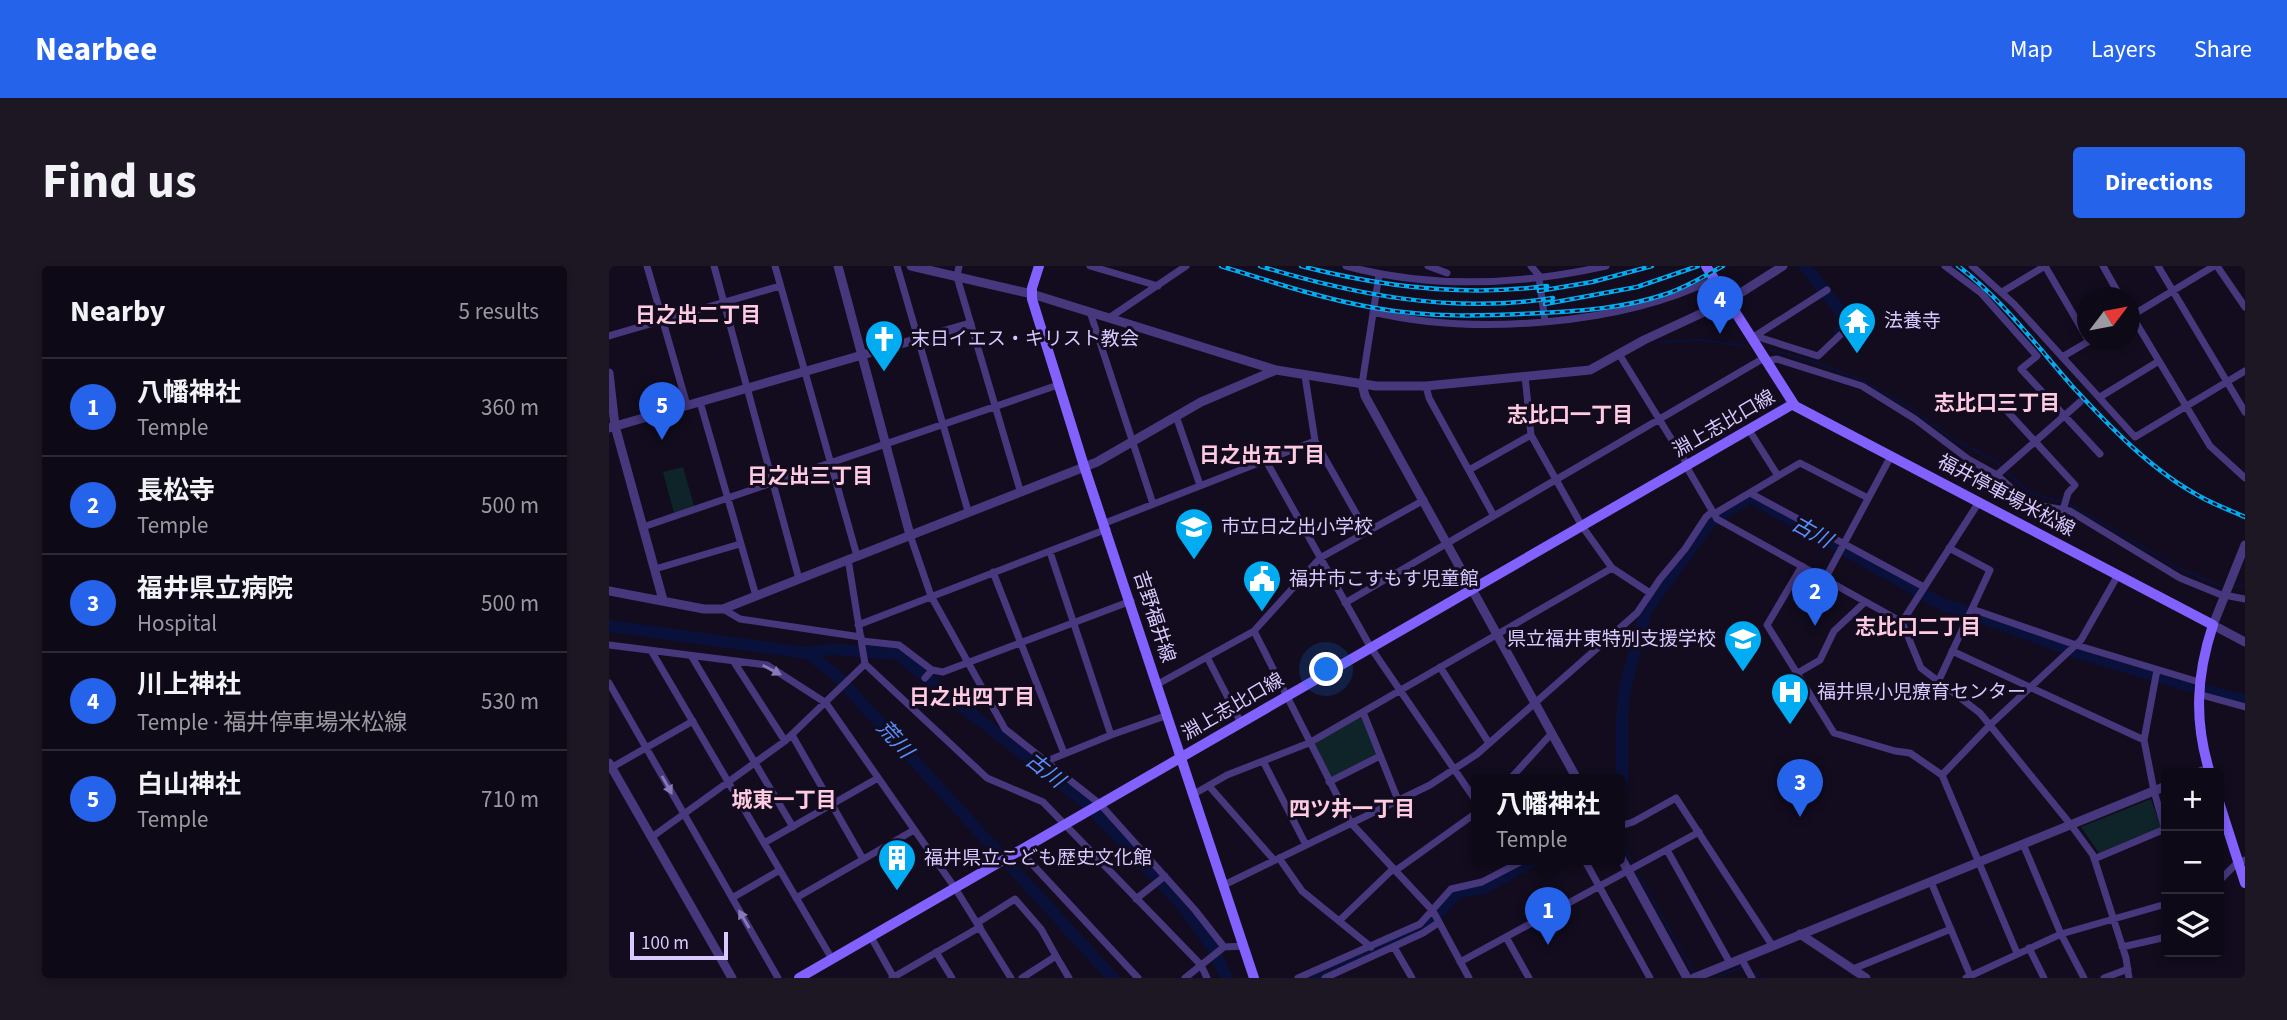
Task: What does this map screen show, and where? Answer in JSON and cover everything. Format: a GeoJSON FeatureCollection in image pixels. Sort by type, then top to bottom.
{"type":"FeatureCollection","features":[{"type":"Feature","properties":{"kind":"main road"},"geometry":{"type":"LineString","coordinates":[[1031,294],[1039,266]]}},
{"type":"Feature","properties":{"kind":"main road","name":"福井停車場米松線"},"geometry":{"type":"LineString","coordinates":[[1706,266],[1793,404],[2213,625]]}},
{"type":"Feature","properties":{"kind":"main road","name":"吉野福井線"},"geometry":{"type":"LineString","coordinates":[[1031,294],[1084,466],[1254,978]]}},
{"type":"Feature","properties":{"kind":"main road","name":"淵上志比口線"},"geometry":{"type":"LineString","coordinates":[[799,978],[1793,404]]}},
{"type":"Feature","properties":{"kind":"main road"},"geometry":{"type":"LineString","coordinates":[[2204,768],[2198,688],[2204,651],[2213,625]]}},
{"type":"Feature","properties":{"kind":"main road"},"geometry":{"type":"LineString","coordinates":[[2224,815],[2242,861],[2245,883]]}},
{"type":"Feature","properties":{"kind":"street"},"geometry":{"type":"LineString","coordinates":[[647,266],[687,405]]}},
{"type":"Feature","properties":{"kind":"street"},"geometry":{"type":"LineString","coordinates":[[714,266],[799,579]]}},
{"type":"Feature","properties":{"kind":"street"},"geometry":{"type":"LineString","coordinates":[[775,266],[831,463],[852,558],[858,625],[865,661],[987,778],[1043,803],[1201,965],[1207,978]]}},
{"type":"Feature","properties":{"kind":"street"},"geometry":{"type":"LineString","coordinates":[[838,266],[909,535],[931,596],[966,663],[1005,730],[1047,761],[1095,807],[1161,879],[1219,951]]}},
{"type":"Feature","properties":{"kind":"street"},"geometry":{"type":"LineString","coordinates":[[897,266],[968,511]]}},
{"type":"Feature","properties":{"kind":"street"},"geometry":{"type":"LineString","coordinates":[[911,266],[1031,294],[1276,370],[1362,384],[1426,386],[1590,370],[1728,300],[1783,266]]}},
{"type":"Feature","properties":{"kind":"street"},"geometry":{"type":"LineString","coordinates":[[959,266],[957,276],[970,324],[1020,491]]}},
{"type":"Feature","properties":{"kind":"street"},"geometry":{"type":"LineString","coordinates":[[1090,266],[1158,286]]}},
{"type":"Feature","properties":{"kind":"street"},"geometry":{"type":"LineString","coordinates":[[1109,318],[1186,266]]}},
{"type":"Feature","properties":{"kind":"street"},"geometry":{"type":"LineString","coordinates":[[1346,266],[1379,275],[1444,282],[1540,278],[1606,266]]}},
{"type":"Feature","properties":{"kind":"street"},"geometry":{"type":"LineString","coordinates":[[1427,266],[1447,273]]}},
{"type":"Feature","properties":{"kind":"street"},"geometry":{"type":"LineString","coordinates":[[1444,282],[1447,273],[1455,266]]}},
{"type":"Feature","properties":{"kind":"street"},"geometry":{"type":"LineString","coordinates":[[1531,266],[1540,278],[1545,321]]}},
{"type":"Feature","properties":{"kind":"street"},"geometry":{"type":"LineString","coordinates":[[1557,266],[1558,275]]}},
{"type":"Feature","properties":{"kind":"street"},"geometry":{"type":"LineString","coordinates":[[1945,266],[1980,293],[2037,356],[2021,369],[2100,454]]}},
{"type":"Feature","properties":{"kind":"street"},"geometry":{"type":"LineString","coordinates":[[1972,266],[2002,292],[2135,437],[2245,371]]}},
{"type":"Feature","properties":{"kind":"street"},"geometry":{"type":"LineString","coordinates":[[2002,292],[2045,266],[2077,320]]}},
{"type":"Feature","properties":{"kind":"street"},"geometry":{"type":"LineString","coordinates":[[2115,287],[2104,269],[2116,266]]}},
{"type":"Feature","properties":{"kind":"street"},"geometry":{"type":"LineString","coordinates":[[2158,266],[2245,412]]}},
{"type":"Feature","properties":{"kind":"street"},"geometry":{"type":"LineString","coordinates":[[2140,309],[2215,266],[2245,307]]}},
{"type":"Feature","properties":{"kind":"street"},"geometry":{"type":"LineString","coordinates":[[1379,275],[1362,384],[1365,396],[1574,774]]}},
{"type":"Feature","properties":{"kind":"street"},"geometry":{"type":"LineString","coordinates":[[1373,312],[1415,321],[1455,324],[1545,321],[1585,317],[1649,304],[1685,293],[1714,279]]}},
{"type":"Feature","properties":{"kind":"street"},"geometry":{"type":"LineString","coordinates":[[609,335],[781,286]]}},
{"type":"Feature","properties":{"kind":"street"},"geometry":{"type":"LineString","coordinates":[[1753,337],[1827,289]]}},
{"type":"Feature","properties":{"kind":"street"},"geometry":{"type":"LineString","coordinates":[[1090,312],[1153,504]]}},
{"type":"Feature","properties":{"kind":"street"},"geometry":{"type":"LineString","coordinates":[[1815,362],[1854,322]]}},
{"type":"Feature","properties":{"kind":"street"},"geometry":{"type":"LineString","coordinates":[[612,427],[970,324]]}},
{"type":"Feature","properties":{"kind":"street"},"geometry":{"type":"LineString","coordinates":[[2140,330],[2210,446],[2245,478]]}},
{"type":"Feature","properties":{"kind":"street"},"geometry":{"type":"LineString","coordinates":[[1753,337],[1815,362],[1862,386],[1915,419],[1968,459],[1997,475],[2020,496],[2036,505],[2070,512],[2180,578],[2224,595],[2245,599]]}},
{"type":"Feature","properties":{"kind":"street"},"geometry":{"type":"LineString","coordinates":[[2062,357],[2077,348]]}},
{"type":"Feature","properties":{"kind":"street"},"geometry":{"type":"LineString","coordinates":[[1619,354],[1717,519],[1902,622],[1921,668],[1980,713],[1990,725],[2071,825],[2094,859],[2129,978]]}},
{"type":"Feature","properties":{"kind":"street"},"geometry":{"type":"LineString","coordinates":[[1345,603],[1765,360],[1815,362]]}},
{"type":"Feature","properties":{"kind":"street"},"geometry":{"type":"LineString","coordinates":[[2099,397],[2159,361]]}},
{"type":"Feature","properties":{"kind":"street"},"geometry":{"type":"LineString","coordinates":[[609,591],[704,609],[723,609],[1097,462],[1201,401],[1276,370]]}},
{"type":"Feature","properties":{"kind":"street"},"geometry":{"type":"LineString","coordinates":[[609,373],[612,427],[663,600]]}},
{"type":"Feature","properties":{"kind":"street"},"geometry":{"type":"LineString","coordinates":[[1305,376],[1315,440],[1366,531]]}},
{"type":"Feature","properties":{"kind":"street"},"geometry":{"type":"LineString","coordinates":[[1525,376],[1531,435],[1582,526],[1612,568],[1650,593]]}},
{"type":"Feature","properties":{"kind":"street"},"geometry":{"type":"LineString","coordinates":[[643,527],[1058,385]]}},
{"type":"Feature","properties":{"kind":"street"},"geometry":{"type":"LineString","coordinates":[[1426,386],[1429,398],[1494,516]]}},
{"type":"Feature","properties":{"kind":"street"},"geometry":{"type":"LineString","coordinates":[[699,402],[756,596]]}},
{"type":"Feature","properties":{"kind":"street"},"geometry":{"type":"LineString","coordinates":[[1997,475],[2080,402]]}},
{"type":"Feature","properties":{"kind":"street"},"geometry":{"type":"LineString","coordinates":[[2007,411],[2075,485],[2068,493],[2063,510]]}},
{"type":"Feature","properties":{"kind":"street"},"geometry":{"type":"LineString","coordinates":[[1176,416],[1200,485]]}},
{"type":"Feature","properties":{"kind":"street"},"geometry":{"type":"LineString","coordinates":[[1749,430],[1778,476]]}},
{"type":"Feature","properties":{"kind":"street"},"geometry":{"type":"LineString","coordinates":[[1469,470],[1531,435]]}},
{"type":"Feature","properties":{"kind":"street"},"geometry":{"type":"LineString","coordinates":[[858,625],[1049,552],[1153,504],[1315,440]]}},
{"type":"Feature","properties":{"kind":"street"},"geometry":{"type":"LineString","coordinates":[[1825,579],[1891,456]]}},
{"type":"Feature","properties":{"kind":"street"},"geometry":{"type":"LineString","coordinates":[[1265,459],[1371,648],[1471,793]]}},
{"type":"Feature","properties":{"kind":"street"},"geometry":{"type":"LineString","coordinates":[[1224,885],[1398,800],[1455,769],[1489,743],[1637,613],[1706,517],[1800,463],[1868,498]]}},
{"type":"Feature","properties":{"kind":"street"},"geometry":{"type":"LineString","coordinates":[[1750,493],[1924,587]]}},
{"type":"Feature","properties":{"kind":"street"},"geometry":{"type":"LineString","coordinates":[[1158,684],[1254,631],[1320,558],[1424,500]]}},
{"type":"Feature","properties":{"kind":"street"},"geometry":{"type":"LineString","coordinates":[[1902,622],[1979,502]]}},
{"type":"Feature","properties":{"kind":"street"},"geometry":{"type":"LineString","coordinates":[[655,569],[740,544]]}},
{"type":"Feature","properties":{"kind":"street"},"geometry":{"type":"LineString","coordinates":[[2245,545],[2213,625],[2245,642]]}},
{"type":"Feature","properties":{"kind":"street"},"geometry":{"type":"LineString","coordinates":[[1938,682],[1990,570],[1949,548]]}},
{"type":"Feature","properties":{"kind":"street"},"geometry":{"type":"LineString","coordinates":[[1049,552],[1111,734]]}},
{"type":"Feature","properties":{"kind":"street"},"geometry":{"type":"LineString","coordinates":[[1802,566],[1767,625],[1834,733],[1910,753],[1943,775],[2017,953]]}},
{"type":"Feature","properties":{"kind":"street"},"geometry":{"type":"LineString","coordinates":[[1194,794],[1227,775],[1309,743],[1612,568]]}},
{"type":"Feature","properties":{"kind":"street"},"geometry":{"type":"LineString","coordinates":[[993,572],[1064,753]]}},
{"type":"Feature","properties":{"kind":"street"},"geometry":{"type":"LineString","coordinates":[[1943,775],[1990,725],[2076,645],[2118,575]]}},
{"type":"Feature","properties":{"kind":"street"},"geometry":{"type":"LineString","coordinates":[[723,609],[740,619],[899,645],[928,673],[943,672],[1131,601]]}},
{"type":"Feature","properties":{"kind":"street"},"geometry":{"type":"LineString","coordinates":[[1796,674],[1820,660],[1834,631],[1865,602]]}},
{"type":"Feature","properties":{"kind":"street"},"geometry":{"type":"LineString","coordinates":[[1972,609],[2157,670],[2245,707]]}},
{"type":"Feature","properties":{"kind":"street"},"geometry":{"type":"LineString","coordinates":[[1254,631],[1351,823],[1433,911],[1469,978]]}},
{"type":"Feature","properties":{"kind":"street"},"geometry":{"type":"LineString","coordinates":[[609,645],[767,665],[826,702],[955,888],[1011,978]]}},
{"type":"Feature","properties":{"kind":"street"},"geometry":{"type":"LineString","coordinates":[[1952,651],[2144,740]]}},
{"type":"Feature","properties":{"kind":"street"},"geometry":{"type":"LineString","coordinates":[[652,652],[832,959]]}},
{"type":"Feature","properties":{"kind":"street"},"geometry":{"type":"LineString","coordinates":[[692,657],[793,827]]}},
{"type":"Feature","properties":{"kind":"street"},"geometry":{"type":"LineString","coordinates":[[1207,657],[1241,723]]}},
{"type":"Feature","properties":{"kind":"street"},"geometry":{"type":"LineString","coordinates":[[652,837],[789,738],[856,674],[865,661]]}},
{"type":"Feature","properties":{"kind":"street"},"geometry":{"type":"LineString","coordinates":[[734,662],[789,738],[863,859]]}},
{"type":"Feature","properties":{"kind":"street"},"geometry":{"type":"LineString","coordinates":[[1440,667],[1489,743]]}},
{"type":"Feature","properties":{"kind":"street"},"geometry":{"type":"LineString","coordinates":[[2157,670],[2144,740],[2161,814]]}},
{"type":"Feature","properties":{"kind":"street"},"geometry":{"type":"LineString","coordinates":[[609,683],[778,978]]}},
{"type":"Feature","properties":{"kind":"street"},"geometry":{"type":"LineString","coordinates":[[1363,712],[1398,800]]}},
{"type":"Feature","properties":{"kind":"street"},"geometry":{"type":"LineString","coordinates":[[1047,761],[1111,734],[1168,715]]}},
{"type":"Feature","properties":{"kind":"street"},"geometry":{"type":"LineString","coordinates":[[692,721],[610,767],[732,978]]}},
{"type":"Feature","properties":{"kind":"street"},"geometry":{"type":"LineString","coordinates":[[1515,774],[1552,733]]}},
{"type":"Feature","properties":{"kind":"street"},"geometry":{"type":"LineString","coordinates":[[1329,782],[1380,756]]}},
{"type":"Feature","properties":{"kind":"street"},"geometry":{"type":"LineString","coordinates":[[1263,761],[1306,845]]}},
{"type":"Feature","properties":{"kind":"street"},"geometry":{"type":"LineString","coordinates":[[764,843],[878,778]]}},
{"type":"Feature","properties":{"kind":"street"},"geometry":{"type":"LineString","coordinates":[[1209,786],[1302,891],[1371,947]]}},
{"type":"Feature","properties":{"kind":"street"},"geometry":{"type":"LineString","coordinates":[[1694,978],[2161,788]]}},
{"type":"Feature","properties":{"kind":"street"},"geometry":{"type":"LineString","coordinates":[[1625,824],[1677,798],[1772,945]]}},
{"type":"Feature","properties":{"kind":"street"},"geometry":{"type":"LineString","coordinates":[[1339,921],[1394,870],[1471,816]]}},
{"type":"Feature","properties":{"kind":"street"},"geometry":{"type":"LineString","coordinates":[[796,898],[914,830]]}},
{"type":"Feature","properties":{"kind":"street"},"geometry":{"type":"LineString","coordinates":[[1460,962],[1699,832]]}},
{"type":"Feature","properties":{"kind":"street"},"geometry":{"type":"LineString","coordinates":[[2094,859],[2161,833]]}},
{"type":"Feature","properties":{"kind":"street"},"geometry":{"type":"LineString","coordinates":[[2023,844],[2061,934],[2084,978]]}},
{"type":"Feature","properties":{"kind":"street"},"geometry":{"type":"LineString","coordinates":[[1667,850],[1730,963]]}},
{"type":"Feature","properties":{"kind":"street"},"geometry":{"type":"LineString","coordinates":[[1020,851],[1138,978]]}},
{"type":"Feature","properties":{"kind":"street"},"geometry":{"type":"LineString","coordinates":[[2224,877],[2242,861]]}},
{"type":"Feature","properties":{"kind":"street"},"geometry":{"type":"LineString","coordinates":[[1298,978],[1420,924],[1451,889],[1482,882],[1514,865]]}},
{"type":"Feature","properties":{"kind":"street"},"geometry":{"type":"LineString","coordinates":[[1587,865],[1650,978]]}},
{"type":"Feature","properties":{"kind":"street"},"geometry":{"type":"LineString","coordinates":[[1625,865],[1687,978]]}},
{"type":"Feature","properties":{"kind":"street"},"geometry":{"type":"LineString","coordinates":[[732,898],[780,870]]}},
{"type":"Feature","properties":{"kind":"street"},"geometry":{"type":"LineString","coordinates":[[1136,899],[1161,879]]}},
{"type":"Feature","properties":{"kind":"street"},"geometry":{"type":"LineString","coordinates":[[1931,882],[1968,976],[2061,934],[2161,906]]}},
{"type":"Feature","properties":{"kind":"street"},"geometry":{"type":"LineString","coordinates":[[871,937],[893,978],[979,925],[1015,899],[1041,929],[1069,978]]}},
{"type":"Feature","properties":{"kind":"street"},"geometry":{"type":"LineString","coordinates":[[1325,978],[1439,923]]}},
{"type":"Feature","properties":{"kind":"street"},"geometry":{"type":"LineString","coordinates":[[1846,978],[1853,969],[1951,929]]}},
{"type":"Feature","properties":{"kind":"street"},"geometry":{"type":"LineString","coordinates":[[1800,934],[1866,978]]}},
{"type":"Feature","properties":{"kind":"street"},"geometry":{"type":"LineString","coordinates":[[1506,937],[1529,978]]}},
{"type":"Feature","properties":{"kind":"street"},"geometry":{"type":"LineString","coordinates":[[2122,947],[2161,938]]}},
{"type":"Feature","properties":{"kind":"street"},"geometry":{"type":"LineString","coordinates":[[1185,978],[1219,951],[1244,946]]}},
{"type":"Feature","properties":{"kind":"street"},"geometry":{"type":"LineString","coordinates":[[1394,947],[1412,978]]}},
{"type":"Feature","properties":{"kind":"street"},"geometry":{"type":"LineString","coordinates":[[2029,948],[2044,978]]}},
{"type":"Feature","properties":{"kind":"street"},"geometry":{"type":"LineString","coordinates":[[936,952],[952,978]]}},
{"type":"Feature","properties":{"kind":"street"},"geometry":{"type":"LineString","coordinates":[[1022,978],[1056,957]]}},
{"type":"Feature","properties":{"kind":"street"},"geometry":{"type":"LineString","coordinates":[[1741,958],[1752,978]]}},
{"type":"Feature","properties":{"kind":"street"},"geometry":{"type":"LineString","coordinates":[[1341,960],[1349,978]]}},
{"type":"Feature","properties":{"kind":"street"},"geometry":{"type":"LineString","coordinates":[[2104,978],[2127,969]]}},
{"type":"Feature","properties":{"kind":"green space"},"geometry":{"type":"Polygon","coordinates":[[[683,467],[694,506],[674,513],[663,472],[683,467]]]}},
{"type":"Feature","properties":{"kind":"green space"},"geometry":{"type":"Polygon","coordinates":[[[1363,712],[1380,756],[1329,782],[1309,743],[1363,712]]]}},
{"type":"Feature","properties":{"kind":"green space"},"geometry":{"type":"Polygon","coordinates":[[[2151,799],[2161,827],[2099,853],[2081,827],[2151,799]]]}},
{"type":"Feature","properties":{"kind":"waterway"},"geometry":{"type":"LineString","coordinates":[[1805,266],[1839,310],[1851,321],[1840,331]]}},
{"type":"Feature","properties":{"kind":"waterway"},"geometry":{"type":"LineString","coordinates":[[1659,342],[1703,340],[1744,346]]}},
{"type":"Feature","properties":{"kind":"waterway"},"geometry":{"type":"LineString","coordinates":[[1770,350],[1809,360],[1864,381],[1912,409],[1953,439],[1994,460],[2001,467]]}},
{"type":"Feature","properties":{"kind":"waterway"},"geometry":{"type":"LineString","coordinates":[[2005,471],[2030,493],[2063,502]]}},
{"type":"Feature","properties":{"kind":"waterway","name":"古川"},"geometry":{"type":"LineString","coordinates":[[1622,774],[1625,688],[1646,610],[1711,521],[1750,497],[1945,606],[2076,652],[2189,686]]}},
{"type":"Feature","properties":{"kind":"waterway"},"geometry":{"type":"LineString","coordinates":[[2069,504],[2180,569],[2223,587]]}},
{"type":"Feature","properties":{"kind":"waterway"},"geometry":{"type":"LineString","coordinates":[[2232,587],[2245,585]]}},
{"type":"Feature","properties":{"kind":"waterway","name":"荒川"},"geometry":{"type":"LineString","coordinates":[[609,626],[807,653],[835,674],[1113,978]]}},
{"type":"Feature","properties":{"kind":"waterway","name":"古川"},"geometry":{"type":"LineString","coordinates":[[807,653],[829,649],[898,654],[1086,803],[1184,907],[1212,947],[1227,978]]}},
{"type":"Feature","properties":{"kind":"waterway","name":"古川"},"geometry":{"type":"LineString","coordinates":[[2206,691],[2245,701]]}},
{"type":"Feature","properties":{"kind":"waterway"},"geometry":{"type":"LineString","coordinates":[[1625,850],[1633,864]]}},
{"type":"Feature","properties":{"kind":"waterway","name":"古川"},"geometry":{"type":"LineString","coordinates":[[1309,978],[1419,930],[1458,892],[1484,888],[1525,865]]}},
{"type":"Feature","properties":{"kind":"waterway"},"geometry":{"type":"LineString","coordinates":[[1635,869],[1695,974]]}},
{"type":"Feature","properties":{"kind":"waterway"},"geometry":{"type":"LineString","coordinates":[[1715,978],[1742,967]]}},
{"type":"Feature","properties":{"kind":"waterway"},"geometry":{"type":"LineString","coordinates":[[1753,973],[1765,978]]}},
{"type":"Feature","properties":{"kind":"railway"},"geometry":{"type":"LineString","coordinates":[[1221,266],[1298,290],[1356,304],[1396,311],[1457,315],[1556,312],[1619,306],[1674,291],[1723,266]]}},
{"type":"Feature","properties":{"kind":"railway"},"geometry":{"type":"LineString","coordinates":[[1260,266],[1368,293],[1441,303],[1478,304],[1553,298]]}},
{"type":"Feature","properties":{"kind":"railway"},"geometry":{"type":"LineString","coordinates":[[1301,266],[1362,280],[1423,288],[1485,290],[1547,286]]}},
{"type":"Feature","properties":{"kind":"railway"},"geometry":{"type":"LineString","coordinates":[[1539,291],[1592,282],[1652,266]]}},
{"type":"Feature","properties":{"kind":"railway"},"geometry":{"type":"LineString","coordinates":[[1545,304],[1637,287],[1698,266]]}},
{"type":"Feature","properties":{"kind":"railway"},"geometry":{"type":"LineString","coordinates":[[1958,266],[2004,308],[2101,417],[2148,461],[2206,500],[2245,517]]}},
{"type":"Feature","properties":{"kind":"place","name":"川上神社"},"geometry":{"type":"Point","coordinates":[1720,334]}},
{"type":"Feature","properties":{"kind":"place","name":"法養寺"},"geometry":{"type":"Point","coordinates":[1857,355]}},
{"type":"Feature","properties":{"kind":"place","name":"末日イエス・キリスト教会"},"geometry":{"type":"Point","coordinates":[884,373]}},
{"type":"Feature","properties":{"kind":"place","name":"白山神社"},"geometry":{"type":"Point","coordinates":[662,440]}},
{"type":"Feature","properties":{"kind":"place","name":"市立日之出小学校"},"geometry":{"type":"Point","coordinates":[1194,561]}},
{"type":"Feature","properties":{"kind":"place","name":"福井市こすもす児童館"},"geometry":{"type":"Point","coordinates":[1262,613]}},
{"type":"Feature","properties":{"kind":"place","name":"長松寺"},"geometry":{"type":"Point","coordinates":[1815,626]}},
{"type":"Feature","properties":{"kind":"place","name":"県立福井東特別支援学校"},"geometry":{"type":"Point","coordinates":[1743,673]}},
{"type":"Feature","properties":{"kind":"place","name":"福井県小児療育センター"},"geometry":{"type":"Point","coordinates":[1790,726]}},
{"type":"Feature","properties":{"kind":"place","name":"福井県立病院"},"geometry":{"type":"Point","coordinates":[1800,817]}},
{"type":"Feature","properties":{"kind":"place","name":"福井県立こども歴史文化館"},"geometry":{"type":"Point","coordinates":[897,892]}},
{"type":"Feature","properties":{"kind":"place","name":"八幡神社"},"geometry":{"type":"Point","coordinates":[1548,945]}},
{"type":"Feature","properties":{"kind":"district","name":"日之出二丁目"},"geometry":{"type":"Point","coordinates":[698,315]}},
{"type":"Feature","properties":{"kind":"district","name":"志比口三丁目"},"geometry":{"type":"Point","coordinates":[1997,403]}},
{"type":"Feature","properties":{"kind":"district","name":"志比口一丁目"},"geometry":{"type":"Point","coordinates":[1570,415]}},
{"type":"Feature","properties":{"kind":"district","name":"日之出五丁目"},"geometry":{"type":"Point","coordinates":[1262,455]}},
{"type":"Feature","properties":{"kind":"district","name":"日之出三丁目"},"geometry":{"type":"Point","coordinates":[810,476]}},
{"type":"Feature","properties":{"kind":"district","name":"志比口二丁目"},"geometry":{"type":"Point","coordinates":[1918,627]}},
{"type":"Feature","properties":{"kind":"district","name":"日之出四丁目"},"geometry":{"type":"Point","coordinates":[972,697]}},
{"type":"Feature","properties":{"kind":"district","name":"城東一丁目"},"geometry":{"type":"Point","coordinates":[784,800]}},
{"type":"Feature","properties":{"kind":"district","name":"四ツ井一丁目"},"geometry":{"type":"Point","coordinates":[1352,809]}}]}
